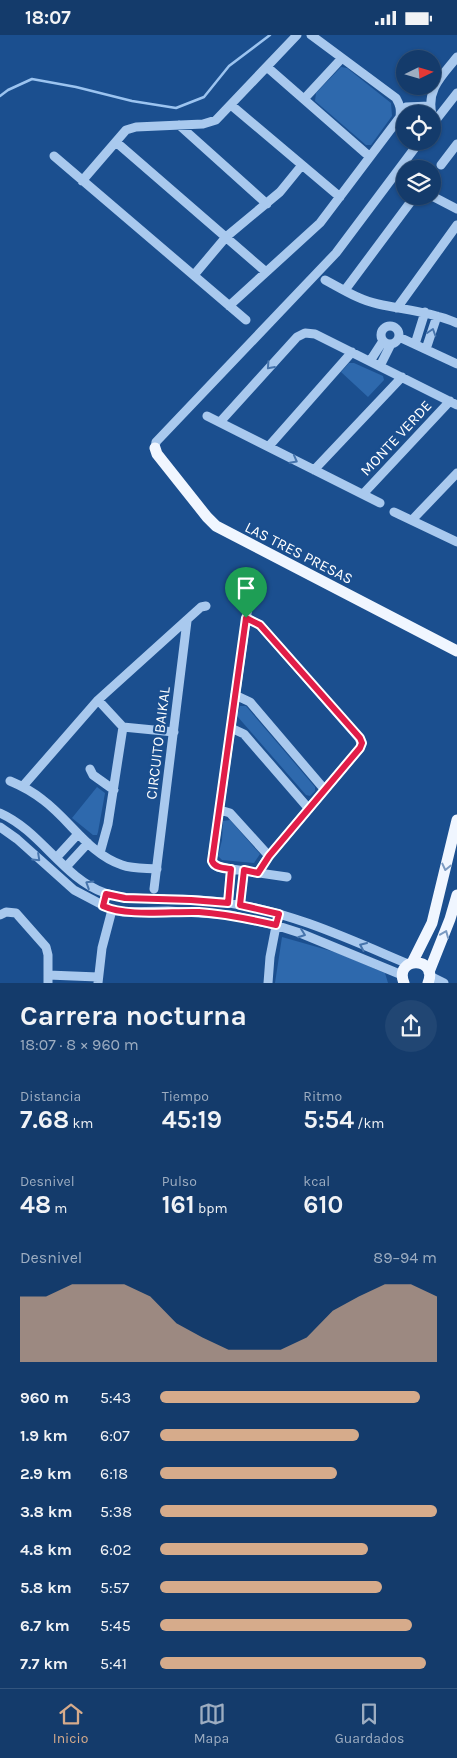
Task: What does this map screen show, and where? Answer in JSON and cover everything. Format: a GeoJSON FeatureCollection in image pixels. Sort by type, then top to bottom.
{"type":"FeatureCollection","features":[{"type":"Feature","properties":{"kind":"main road","name":"LAS TRES PRESAS"},"geometry":{"type":"LineString","coordinates":[[155,448],[157,454],[216,526],[457,651]]}},
{"type":"Feature","properties":{"kind":"main road"},"geometry":{"type":"LineString","coordinates":[[403,979],[405,967],[410,963],[432,923],[457,820]]}},
{"type":"Feature","properties":{"kind":"main road"},"geometry":{"type":"LineString","coordinates":[[429,977],[457,895]]}},
{"type":"Feature","properties":{"kind":"main road"},"geometry":{"type":"LineString","coordinates":[[410,963],[416,962],[424,965],[429,977]]}},
{"type":"Feature","properties":{"kind":"street"},"geometry":{"type":"LineString","coordinates":[[82,181],[126,130],[136,127],[203,124],[216,120],[297,35]]}},
{"type":"Feature","properties":{"kind":"street"},"geometry":{"type":"LineString","coordinates":[[311,35],[396,98],[401,105]]}},
{"type":"Feature","properties":{"kind":"street"},"geometry":{"type":"LineString","coordinates":[[432,105],[432,90],[457,57]]}},
{"type":"Feature","properties":{"kind":"street"},"geometry":{"type":"LineString","coordinates":[[304,99],[342,58]]}},
{"type":"Feature","properties":{"kind":"street"},"geometry":{"type":"LineString","coordinates":[[267,67],[370,157]]}},
{"type":"Feature","properties":{"kind":"street"},"geometry":{"type":"LineString","coordinates":[[441,108],[457,93]]}},
{"type":"Feature","properties":{"kind":"street"},"geometry":{"type":"LineString","coordinates":[[231,105],[340,197]]}},
{"type":"Feature","properties":{"kind":"street"},"geometry":{"type":"LineString","coordinates":[[230,306],[320,223],[396,122]]}},
{"type":"Feature","properties":{"kind":"street"},"geometry":{"type":"LineString","coordinates":[[179,125],[267,203]]}},
{"type":"Feature","properties":{"kind":"street"},"geometry":{"type":"LineString","coordinates":[[116,142],[266,272]]}},
{"type":"Feature","properties":{"kind":"street"},"geometry":{"type":"LineString","coordinates":[[442,165],[456,148]]}},
{"type":"Feature","properties":{"kind":"street"},"geometry":{"type":"LineString","coordinates":[[155,448],[156,442],[336,253],[413,150]]}},
{"type":"Feature","properties":{"kind":"street"},"geometry":{"type":"LineString","coordinates":[[54,157],[246,320]]}},
{"type":"Feature","properties":{"kind":"street"},"geometry":{"type":"LineString","coordinates":[[194,275],[226,237],[280,193],[302,165]]}},
{"type":"Feature","properties":{"kind":"street"},"geometry":{"type":"LineString","coordinates":[[441,201],[457,209]]}},
{"type":"Feature","properties":{"kind":"street"},"geometry":{"type":"LineString","coordinates":[[345,291],[408,205]]}},
{"type":"Feature","properties":{"kind":"street"},"geometry":{"type":"LineString","coordinates":[[397,308],[457,225]]}},
{"type":"Feature","properties":{"kind":"street"},"geometry":{"type":"LineString","coordinates":[[325,280],[376,304],[425,312],[455,320]]}},
{"type":"Feature","properties":{"kind":"street"},"geometry":{"type":"LineString","coordinates":[[415,344],[425,312]]}},
{"type":"Feature","properties":{"kind":"street"},"geometry":{"type":"LineString","coordinates":[[426,349],[437,316]]}},
{"type":"Feature","properties":{"kind":"street"},"geometry":{"type":"LineString","coordinates":[[370,361],[387,342],[396,342],[399,337],[397,328],[388,325],[381,331],[387,342],[380,366]]}},
{"type":"Feature","properties":{"kind":"street"},"geometry":{"type":"LineString","coordinates":[[220,421],[297,337],[305,333],[315,334],[454,403]]}},
{"type":"Feature","properties":{"kind":"street"},"geometry":{"type":"LineString","coordinates":[[399,337],[457,364]]}},
{"type":"Feature","properties":{"kind":"street"},"geometry":{"type":"LineString","coordinates":[[268,446],[352,352]]}},
{"type":"Feature","properties":{"kind":"street"},"geometry":{"type":"LineString","coordinates":[[314,470],[402,377]]}},
{"type":"Feature","properties":{"kind":"street","name":"MONTE VERDE"},"geometry":{"type":"LineString","coordinates":[[363,494],[454,403]]}},
{"type":"Feature","properties":{"kind":"street"},"geometry":{"type":"LineString","coordinates":[[207,416],[380,503]]}},
{"type":"Feature","properties":{"kind":"street"},"geometry":{"type":"LineString","coordinates":[[412,520],[453,482],[457,473]]}},
{"type":"Feature","properties":{"kind":"street"},"geometry":{"type":"LineString","coordinates":[[394,512],[457,542]]}},
{"type":"Feature","properties":{"kind":"street"},"geometry":{"type":"LineString","coordinates":[[251,585],[212,861],[218,867],[287,877]]}},
{"type":"Feature","properties":{"kind":"street"},"geometry":{"type":"LineString","coordinates":[[23,786],[98,700],[201,607],[206,606]]}},
{"type":"Feature","properties":{"kind":"street"},"geometry":{"type":"LineString","coordinates":[[246,618],[260,625],[360,738],[362,743],[360,748],[269,856],[258,873]]}},
{"type":"Feature","properties":{"kind":"street","name":"CIRCUITO BAIKAL"},"geometry":{"type":"LineString","coordinates":[[154,889],[187,621]]}},
{"type":"Feature","properties":{"kind":"street"},"geometry":{"type":"LineString","coordinates":[[236,695],[250,702],[325,790]]}},
{"type":"Feature","properties":{"kind":"street"},"geometry":{"type":"LineString","coordinates":[[98,700],[124,727],[174,732]]}},
{"type":"Feature","properties":{"kind":"street"},"geometry":{"type":"LineString","coordinates":[[100,853],[108,825],[124,727]]}},
{"type":"Feature","properties":{"kind":"street"},"geometry":{"type":"LineString","coordinates":[[231,728],[244,734],[309,809]]}},
{"type":"Feature","properties":{"kind":"street"},"geometry":{"type":"LineString","coordinates":[[90,769],[93,775],[114,790]]}},
{"type":"Feature","properties":{"kind":"street"},"geometry":{"type":"LineString","coordinates":[[10,781],[23,786],[44,801],[100,853],[121,865],[157,869]]}},
{"type":"Feature","properties":{"kind":"street"},"geometry":{"type":"LineString","coordinates":[[220,810],[230,813],[269,856]]}},
{"type":"Feature","properties":{"kind":"street"},"geometry":{"type":"LineString","coordinates":[[0,813],[22,827],[77,877],[106,894],[125,898],[191,900],[240,905],[279,914],[410,963]]}},
{"type":"Feature","properties":{"kind":"street"},"geometry":{"type":"LineString","coordinates":[[0,827],[17,839],[74,890],[112,910],[123,912],[214,913],[276,925],[327,943],[403,979]]}},
{"type":"Feature","properties":{"kind":"street"},"geometry":{"type":"LineString","coordinates":[[56,857],[78,834]]}},
{"type":"Feature","properties":{"kind":"street"},"geometry":{"type":"LineString","coordinates":[[66,867],[88,843]]}},
{"type":"Feature","properties":{"kind":"street"},"geometry":{"type":"LineString","coordinates":[[228,903],[231,869]]}},
{"type":"Feature","properties":{"kind":"street"},"geometry":{"type":"LineString","coordinates":[[240,905],[244,870]]}},
{"type":"Feature","properties":{"kind":"street"},"geometry":{"type":"LineString","coordinates":[[103,906],[106,894]]}},
{"type":"Feature","properties":{"kind":"street"},"geometry":{"type":"LineString","coordinates":[[123,912],[125,898]]}},
{"type":"Feature","properties":{"kind":"street"},"geometry":{"type":"LineString","coordinates":[[0,915],[6,912],[16,913],[42,941],[47,951],[48,979],[98,980],[102,948],[112,910]]}},
{"type":"Feature","properties":{"kind":"street"},"geometry":{"type":"LineString","coordinates":[[268,983],[270,957],[279,914]]}},
{"type":"Feature","properties":{"kind":"street"},"geometry":{"type":"LineString","coordinates":[[429,977],[444,983]]}},
{"type":"Feature","properties":{"kind":"shaded area"},"geometry":{"type":"Polygon","coordinates":[[[341,67],[347,68],[391,103],[392,116],[371,145],[366,145],[315,101],[316,93],[341,67]]]}},
{"type":"Feature","properties":{"kind":"shaded area"},"geometry":{"type":"Polygon","coordinates":[[[349,363],[354,363],[383,376],[384,380],[368,397],[341,372],[349,363]]]}},
{"type":"Feature","properties":{"kind":"shaded area"},"geometry":{"type":"Polygon","coordinates":[[[240,706],[246,706],[315,787],[315,791],[310,796],[306,795],[237,716],[240,706]]]}},
{"type":"Feature","properties":{"kind":"shaded area"},"geometry":{"type":"Polygon","coordinates":[[[97,787],[105,793],[98,832],[97,835],[93,835],[72,818],[97,787]]]}},
{"type":"Feature","properties":{"kind":"shaded area"},"geometry":{"type":"Polygon","coordinates":[[[230,820],[260,854],[254,863],[222,860],[218,856],[222,840],[223,821],[230,820]]]}},
{"type":"Feature","properties":{"kind":"shaded area"},"geometry":{"type":"Polygon","coordinates":[[[282,937],[338,953],[385,973],[388,983],[275,983],[282,937]]]}},
{"type":"Feature","properties":{"kind":"waterway"},"geometry":{"type":"LineString","coordinates":[[0,96],[8,90],[32,79],[76,87],[132,101],[176,108],[204,97],[229,66],[270,35]]}},
{"type":"Feature","properties":{"kind":"route"},"geometry":{"type":"LineString","coordinates":[[246,618],[260,625],[360,738],[362,743],[360,748],[269,856],[258,873],[244,870],[240,905],[279,914],[276,925],[214,913],[123,912],[103,906],[106,894],[125,898],[228,903],[231,869],[218,867],[212,861],[246,618]]}}]}
